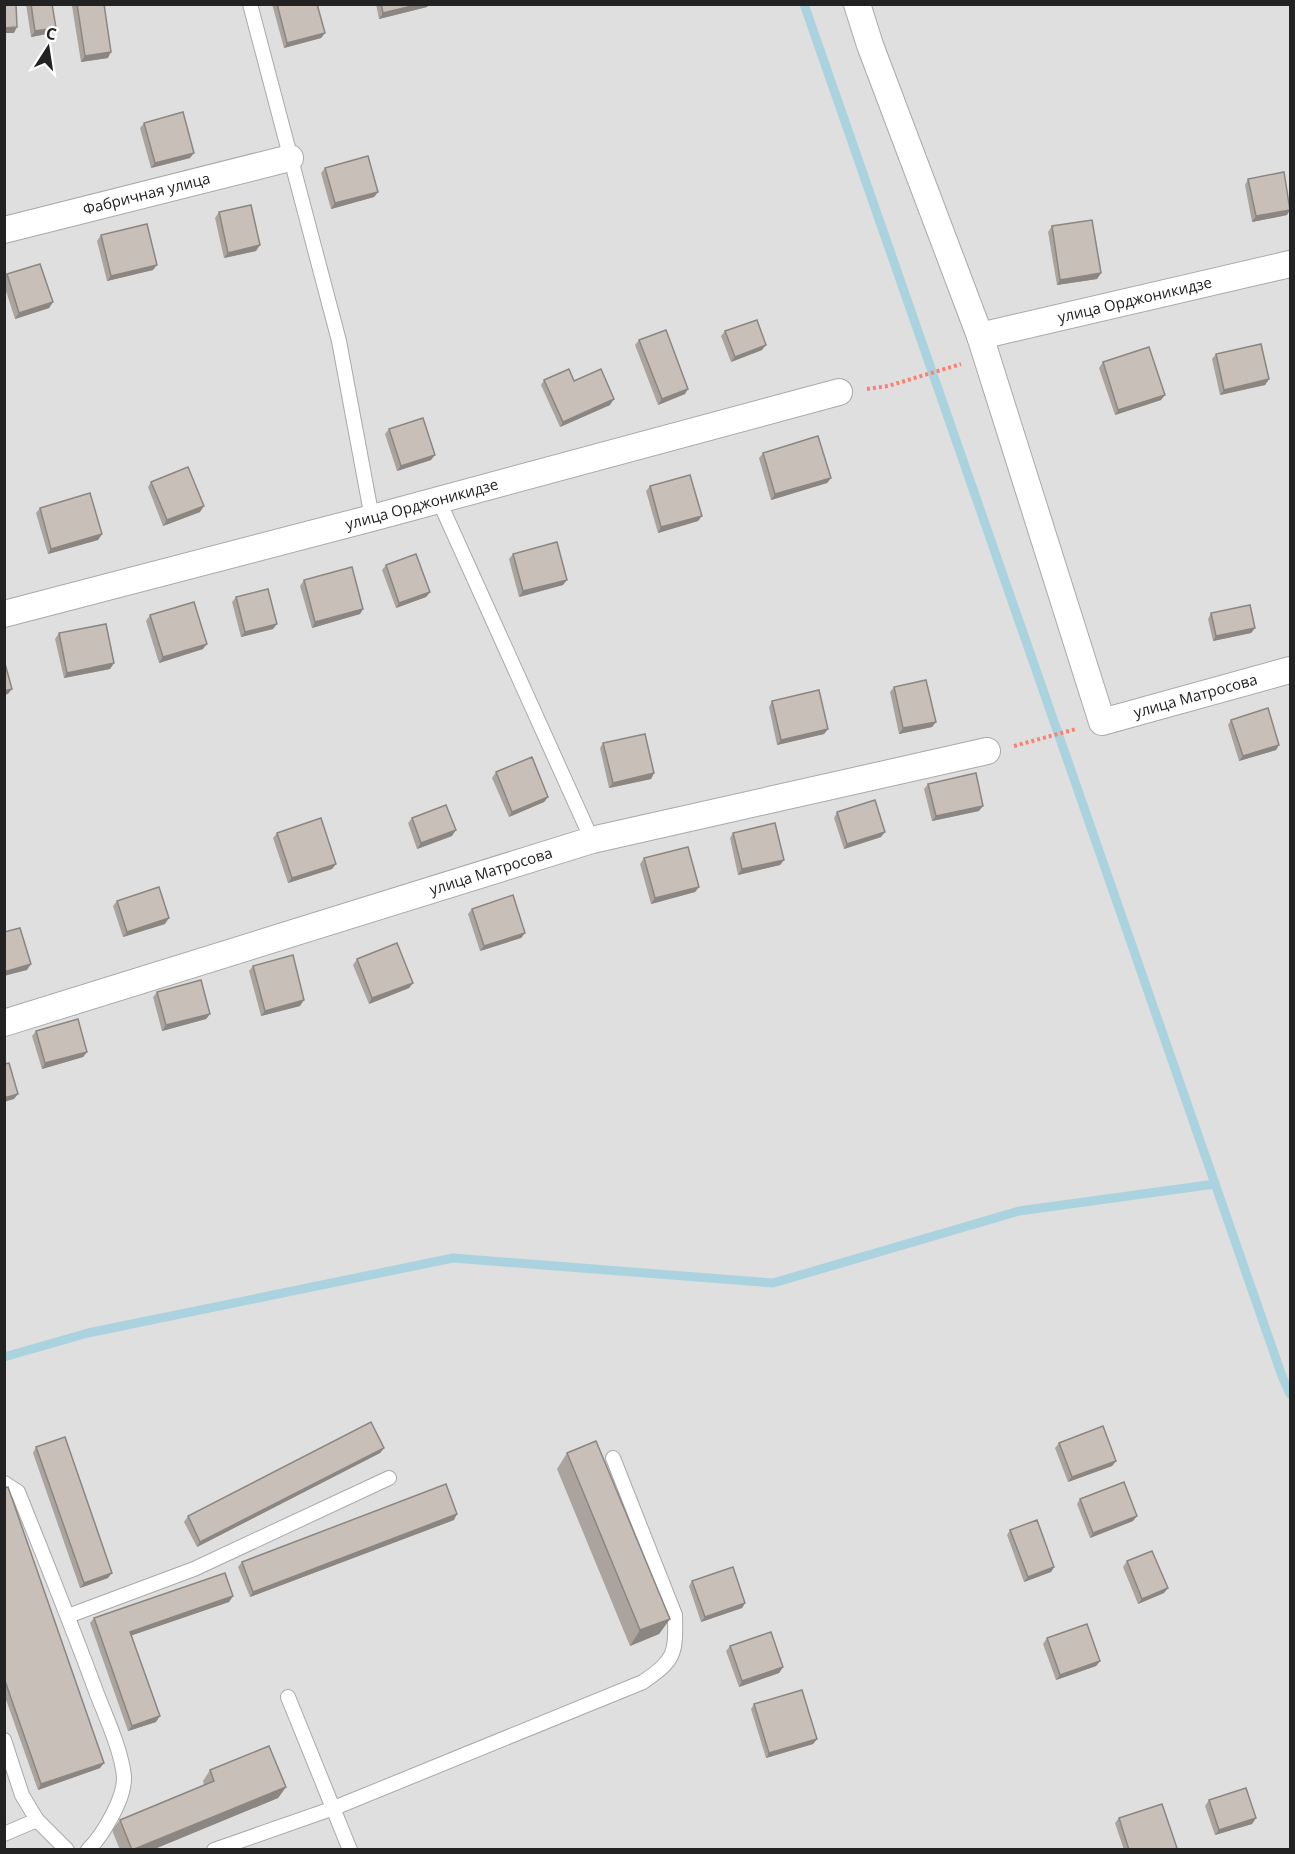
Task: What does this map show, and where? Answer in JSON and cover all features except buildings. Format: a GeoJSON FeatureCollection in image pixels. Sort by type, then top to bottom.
{"type":"FeatureCollection","features":[{"type":"Feature","properties":{"kind":"street"},"geometry":{"type":"LineString","coordinates":[[857,4],[870,45],[980,336]]}},
{"type":"Feature","properties":{"kind":"street","name":"Фабричная улица"},"geometry":{"type":"LineString","coordinates":[[4,230],[290,158]]}},
{"type":"Feature","properties":{"kind":"street","name":"улица Орджоникидзе"},"geometry":{"type":"LineString","coordinates":[[980,336],[1290,264]]}},
{"type":"Feature","properties":{"kind":"street","name":"улица Матросова"},"geometry":{"type":"LineString","coordinates":[[980,336],[1102,722],[1290,670]]}},
{"type":"Feature","properties":{"kind":"street","name":"улица Орджоникидзе"},"geometry":{"type":"LineString","coordinates":[[4,614],[439,501],[839,392]]}},
{"type":"Feature","properties":{"kind":"street","name":"улица Матросова"},"geometry":{"type":"LineString","coordinates":[[4,1023],[592,840],[987,752]]}},
{"type":"Feature","properties":{"kind":"lane"},"geometry":{"type":"LineString","coordinates":[[250,4],[339,341],[372,518]]}},
{"type":"Feature","properties":{"kind":"lane"},"geometry":{"type":"LineString","coordinates":[[439,501],[592,840]]}},
{"type":"Feature","properties":{"kind":"lane"},"geometry":{"type":"LineString","coordinates":[[214,1850],[334,1808],[643,1682],[665,1666],[676,1643],[675,1616],[613,1458]]}},
{"type":"Feature","properties":{"kind":"lane"},"geometry":{"type":"LineString","coordinates":[[68,1616],[194,1569],[389,1478]]}},
{"type":"Feature","properties":{"kind":"lane"},"geometry":{"type":"LineString","coordinates":[[4,1483],[18,1492],[116,1744],[124,1778],[116,1808],[100,1838],[88,1850]]}},
{"type":"Feature","properties":{"kind":"lane"},"geometry":{"type":"LineString","coordinates":[[288,1697],[350,1850]]}},
{"type":"Feature","properties":{"kind":"lane"},"geometry":{"type":"LineString","coordinates":[[4,1740],[22,1795],[37,1820],[67,1850]]}},
{"type":"Feature","properties":{"kind":"lane"},"geometry":{"type":"LineString","coordinates":[[4,1834],[37,1820]]}},
{"type":"Feature","properties":{"kind":"path"},"geometry":{"type":"LineString","coordinates":[[888,386],[955,366]]}},
{"type":"Feature","properties":{"kind":"path"},"geometry":{"type":"LineString","coordinates":[[1038,741],[1071,731]]}},
{"type":"Feature","properties":{"kind":"shaded area"},"geometry":{"type":"Polygon","coordinates":[[[5,5],[1290,5],[1290,1849],[5,1849],[5,5]]]}},
{"type":"Feature","properties":{"kind":"waterway"},"geometry":{"type":"LineString","coordinates":[[804,4],[1290,1394]]}},
{"type":"Feature","properties":{"kind":"waterway"},"geometry":{"type":"LineString","coordinates":[[4,1357],[88,1333],[453,1258],[773,1283],[1019,1211],[1215,1184]]}}]}
